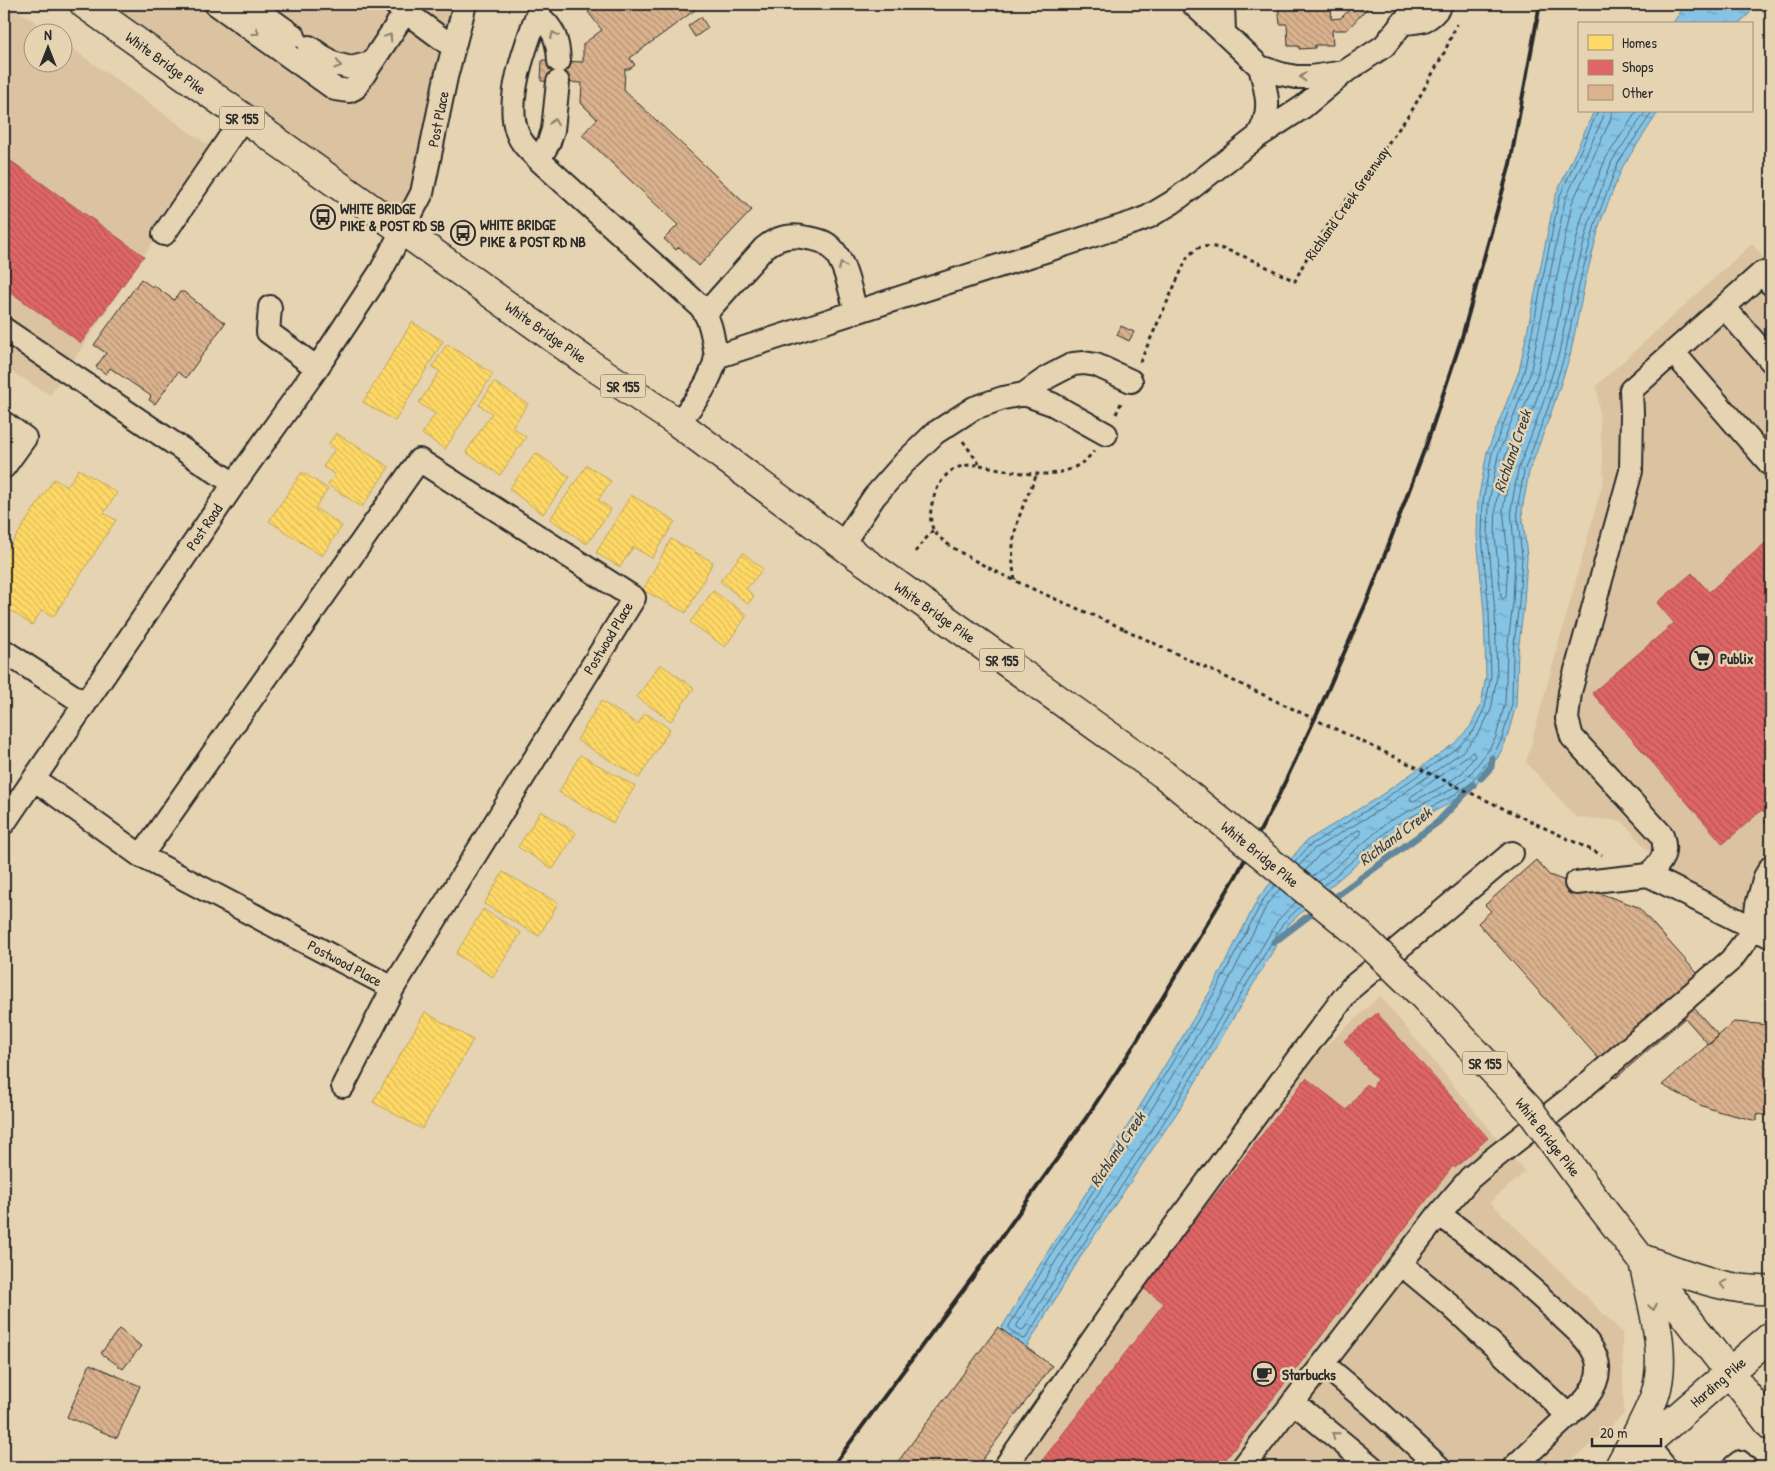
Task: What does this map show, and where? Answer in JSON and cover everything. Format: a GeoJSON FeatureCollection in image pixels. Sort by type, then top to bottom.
{"type":"FeatureCollection","features":[{"type":"Feature","properties":{"kind":"main road","name":"White Bridge Pike"},"geometry":{"type":"LineString","coordinates":[[84,4],[587,362],[678,422],[842,545],[1163,774],[1360,935],[1422,995],[1529,1109],[1597,1202],[1771,1426]]}},
{"type":"Feature","properties":{"kind":"main road"},"geometry":{"type":"LineString","coordinates":[[1643,1259],[1690,1276],[1722,1284],[1756,1290],[1771,1290]]}},
{"type":"Feature","properties":{"kind":"main road"},"geometry":{"type":"LineString","coordinates":[[1619,1467],[1655,1394],[1659,1371],[1657,1327],[1643,1259]]}},
{"type":"Feature","properties":{"kind":"main road","name":"Harding Pike"},"geometry":{"type":"LineString","coordinates":[[1619,1467],[1771,1336]]}},
{"type":"Feature","properties":{"kind":"street"},"geometry":{"type":"LineString","coordinates":[[216,4],[335,89],[349,92],[355,88],[371,64],[400,8],[453,47]]}},
{"type":"Feature","properties":{"kind":"street"},"geometry":{"type":"LineString","coordinates":[[249,4],[332,64],[351,68],[371,64]]}},
{"type":"Feature","properties":{"kind":"street","name":"Post Place"},"geometry":{"type":"LineString","coordinates":[[402,230],[422,193],[453,47],[465,4]]}},
{"type":"Feature","properties":{"kind":"street"},"geometry":{"type":"LineString","coordinates":[[1193,4],[1260,67],[1296,77],[1310,77],[1346,71]]}},
{"type":"Feature","properties":{"kind":"street"},"geometry":{"type":"LineString","coordinates":[[1223,4],[1224,32]]}},
{"type":"Feature","properties":{"kind":"street"},"geometry":{"type":"LineString","coordinates":[[716,357],[1148,217],[1173,202],[1257,137],[1303,107],[1346,71],[1384,46],[1418,4]]}},
{"type":"Feature","properties":{"kind":"street"},"geometry":{"type":"LineString","coordinates":[[1401,23],[1421,22],[1436,12],[1441,4]]}},
{"type":"Feature","properties":{"kind":"street"},"geometry":{"type":"LineString","coordinates":[[539,9],[545,21],[552,29],[558,50],[559,71],[553,130],[539,160]]}},
{"type":"Feature","properties":{"kind":"street"},"geometry":{"type":"LineString","coordinates":[[539,9],[518,76],[513,108],[517,132],[523,143],[539,160],[700,306],[706,313],[710,323],[716,357],[714,370],[699,397],[678,422]]}},
{"type":"Feature","properties":{"kind":"street"},"geometry":{"type":"LineString","coordinates":[[1257,137],[1266,121],[1268,107],[1266,89],[1260,67]]}},
{"type":"Feature","properties":{"kind":"street"},"geometry":{"type":"LineString","coordinates":[[164,234],[243,118]]}},
{"type":"Feature","properties":{"kind":"street","name":"Post Road"},"geometry":{"type":"LineString","coordinates":[[4,823],[234,484],[317,368],[381,271],[402,230]]}},
{"type":"Feature","properties":{"kind":"street"},"geometry":{"type":"LineString","coordinates":[[706,313],[764,248],[775,240],[788,236],[802,237],[826,244],[836,253],[842,265],[856,312]]}},
{"type":"Feature","properties":{"kind":"street"},"geometry":{"type":"LineString","coordinates":[[1648,875],[1660,864],[1665,845],[1662,835],[1572,736],[1567,720],[1570,692],[1631,470],[1631,390],[1762,273],[1771,284]]}},
{"type":"Feature","properties":{"kind":"street"},"geometry":{"type":"LineString","coordinates":[[270,307],[268,332],[317,368]]}},
{"type":"Feature","properties":{"kind":"street"},"geometry":{"type":"LineString","coordinates":[[1724,308],[1771,361]]}},
{"type":"Feature","properties":{"kind":"street"},"geometry":{"type":"LineString","coordinates":[[4,329],[234,484]]}},
{"type":"Feature","properties":{"kind":"street"},"geometry":{"type":"LineString","coordinates":[[1673,352],[1771,465]]}},
{"type":"Feature","properties":{"kind":"street"},"geometry":{"type":"LineString","coordinates":[[842,545],[874,497],[904,463],[935,434],[974,408],[1003,398],[1024,394],[1073,364],[1096,365],[1131,381]]}},
{"type":"Feature","properties":{"kind":"street"},"geometry":{"type":"LineString","coordinates":[[1024,394],[1052,404],[1106,434]]}},
{"type":"Feature","properties":{"kind":"street"},"geometry":{"type":"LineString","coordinates":[[4,423],[24,438],[4,467]]}},
{"type":"Feature","properties":{"kind":"street","name":"Postwood Place"},"geometry":{"type":"LineString","coordinates":[[34,779],[142,856],[392,988],[634,598],[419,460],[142,856]]}},
{"type":"Feature","properties":{"kind":"street"},"geometry":{"type":"LineString","coordinates":[[4,651],[85,704]]}},
{"type":"Feature","properties":{"kind":"street"},"geometry":{"type":"LineString","coordinates":[[1005,1467],[1116,1306],[1351,988],[1512,853]]}},
{"type":"Feature","properties":{"kind":"street"},"geometry":{"type":"LineString","coordinates":[[1762,933],[1757,905],[1765,877],[1771,868]]}},
{"type":"Feature","properties":{"kind":"street"},"geometry":{"type":"LineString","coordinates":[[1576,883],[1648,875],[1762,933]]}},
{"type":"Feature","properties":{"kind":"street"},"geometry":{"type":"LineString","coordinates":[[1242,1467],[1458,1192],[1483,1167],[1573,1096],[1762,933]]}},
{"type":"Feature","properties":{"kind":"street"},"geometry":{"type":"LineString","coordinates":[[343,1086],[392,988]]}},
{"type":"Feature","properties":{"kind":"street"},"geometry":{"type":"LineString","coordinates":[[1439,1214],[1530,1287],[1584,1338],[1597,1358],[1599,1368],[1597,1379],[1586,1399],[1514,1467]]}},
{"type":"Feature","properties":{"kind":"street"},"geometry":{"type":"LineString","coordinates":[[1401,1264],[1457,1310],[1569,1416]]}},
{"type":"Feature","properties":{"kind":"street"},"geometry":{"type":"LineString","coordinates":[[1323,1364],[1372,1405],[1439,1467]]}},
{"type":"Feature","properties":{"kind":"street"},"geometry":{"type":"LineString","coordinates":[[1293,1402],[1372,1467]]}},
{"type":"Feature","properties":{"kind":"street"},"geometry":{"type":"LineString","coordinates":[[1646,1444],[1665,1467]]}},
{"type":"Feature","properties":{"kind":"street"},"geometry":{"type":"LineString","coordinates":[[1734,1467],[1740,1462],[1744,1467]]}},
{"type":"Feature","properties":{"kind":"path","name":"Richland Creek Greenway"},"geometry":{"type":"LineString","coordinates":[[1131,381],[1188,256],[1198,247],[1225,250],[1295,281],[1323,232],[1411,112],[1444,53],[1457,23]]}},
{"type":"Feature","properties":{"kind":"path"},"geometry":{"type":"LineString","coordinates":[[1131,381],[1106,434],[1089,457],[1077,466],[1057,474],[1037,474],[968,464],[955,468],[946,474],[940,483],[931,510],[933,530],[950,547],[1016,580],[1602,855]]}},
{"type":"Feature","properties":{"kind":"path"},"geometry":{"type":"LineString","coordinates":[[951,422],[980,465]]}},
{"type":"Feature","properties":{"kind":"path"},"geometry":{"type":"LineString","coordinates":[[1016,580],[1012,558],[1013,537],[1026,497],[1037,474]]}},
{"type":"Feature","properties":{"kind":"path"},"geometry":{"type":"LineString","coordinates":[[915,552],[933,530]]}},
{"type":"Feature","properties":{"kind":"shaded area"},"geometry":{"type":"Polygon","coordinates":[[[4,4],[9,4],[35,22],[22,22],[22,72],[72,72],[72,48],[215,150],[50,395],[4,367],[4,4]]]}},
{"type":"Feature","properties":{"kind":"shaded area"},"geometry":{"type":"Polygon","coordinates":[[[85,4],[465,4],[402,230],[85,4]]]}},
{"type":"Feature","properties":{"kind":"shaded area"},"geometry":{"type":"Polygon","coordinates":[[[1752,244],[1771,266],[1771,923],[1671,877],[1622,821],[1576,817],[1526,762],[1604,478],[1597,385],[1752,244]]]}},
{"type":"Feature","properties":{"kind":"shaded area"},"geometry":{"type":"Polygon","coordinates":[[[1380,996],[1525,1172],[1490,1202],[1622,1332],[1624,1414],[1565,1467],[1016,1467],[1118,1316],[1317,1054],[1380,996]]]}},
{"type":"Feature","properties":{"kind":"water"},"geometry":{"type":"Polygon","coordinates":[[[1686,4],[1755,4],[1749,14],[1740,22],[1673,22],[1686,4]]]}},
{"type":"Feature","properties":{"kind":"water"},"geometry":{"type":"Polygon","coordinates":[[[1594,112],[1658,112],[1623,166],[1600,223],[1585,282],[1570,356],[1529,472],[1522,510],[1527,557],[1518,652],[1516,705],[1506,741],[1498,757],[1475,786],[1453,802],[1396,830],[1288,925],[1182,1105],[1084,1251],[1026,1348],[1001,1329],[1211,990],[1259,897],[1306,841],[1377,798],[1455,743],[1470,727],[1481,705],[1486,676],[1484,613],[1477,536],[1478,501],[1487,452],[1519,371],[1555,197],[1594,112]]]}},
{"type":"Feature","properties":{"kind":"building: Homes"},"geometry":{"type":"Polygon","coordinates":[[[412,322],[443,341],[395,421],[363,402],[412,322]]]}},
{"type":"Feature","properties":{"kind":"building: Homes"},"geometry":{"type":"Polygon","coordinates":[[[447,344],[493,374],[445,449],[422,434],[435,414],[419,403],[440,371],[432,367],[447,344]]]}},
{"type":"Feature","properties":{"kind":"building: Homes"},"geometry":{"type":"Polygon","coordinates":[[[494,382],[528,404],[512,427],[526,437],[500,475],[466,452],[492,413],[479,405],[494,382]]]}},
{"type":"Feature","properties":{"kind":"building: Homes"},"geometry":{"type":"Polygon","coordinates":[[[336,433],[389,467],[362,507],[328,485],[335,474],[323,467],[335,449],[328,445],[336,433]]]}},
{"type":"Feature","properties":{"kind":"building: Homes"},"geometry":{"type":"Polygon","coordinates":[[[536,453],[570,477],[543,514],[509,489],[536,453]]]}},
{"type":"Feature","properties":{"kind":"building: Homes"},"geometry":{"type":"Polygon","coordinates":[[[587,465],[611,481],[598,500],[611,509],[587,544],[550,519],[587,465]]]}},
{"type":"Feature","properties":{"kind":"building: Homes"},"geometry":{"type":"Polygon","coordinates":[[[79,469],[117,493],[104,513],[116,520],[53,617],[42,610],[32,625],[4,606],[4,555],[54,479],[67,487],[79,469]]]}},
{"type":"Feature","properties":{"kind":"building: Homes"},"geometry":{"type":"Polygon","coordinates":[[[302,472],[328,489],[315,508],[342,526],[322,556],[269,521],[302,472]]]}},
{"type":"Feature","properties":{"kind":"building: Homes"},"geometry":{"type":"Polygon","coordinates":[[[631,495],[675,521],[652,558],[633,547],[620,567],[596,553],[631,495]]]}},
{"type":"Feature","properties":{"kind":"building: Homes"},"geometry":{"type":"Polygon","coordinates":[[[671,539],[713,562],[686,613],[643,590],[671,539]]]}},
{"type":"Feature","properties":{"kind":"building: Homes"},"geometry":{"type":"Polygon","coordinates":[[[743,553],[763,569],[746,589],[754,596],[748,604],[720,581],[743,553]]]}},
{"type":"Feature","properties":{"kind":"building: Homes"},"geometry":{"type":"Polygon","coordinates":[[[713,591],[747,615],[725,647],[690,622],[713,591]]]}},
{"type":"Feature","properties":{"kind":"building: Homes"},"geometry":{"type":"Polygon","coordinates":[[[660,664],[694,688],[671,721],[637,697],[660,664]]]}},
{"type":"Feature","properties":{"kind":"building: Homes"},"geometry":{"type":"Polygon","coordinates":[[[601,701],[638,724],[645,713],[670,729],[639,778],[577,740],[601,701]]]}},
{"type":"Feature","properties":{"kind":"building: Homes"},"geometry":{"type":"Polygon","coordinates":[[[580,755],[635,786],[613,823],[559,792],[580,755]]]}},
{"type":"Feature","properties":{"kind":"building: Homes"},"geometry":{"type":"Polygon","coordinates":[[[541,811],[576,833],[553,869],[518,847],[541,811]]]}},
{"type":"Feature","properties":{"kind":"building: Homes"},"geometry":{"type":"Polygon","coordinates":[[[503,872],[558,903],[539,936],[484,904],[503,872]]]}},
{"type":"Feature","properties":{"kind":"building: Homes"},"geometry":{"type":"Polygon","coordinates":[[[483,909],[521,933],[493,977],[456,954],[483,909]]]}},
{"type":"Feature","properties":{"kind":"building: Homes"},"geometry":{"type":"Polygon","coordinates":[[[425,1012],[473,1040],[422,1129],[373,1102],[425,1012]]]}},
{"type":"Feature","properties":{"kind":"building: Shops"},"geometry":{"type":"Polygon","coordinates":[[[4,156],[144,256],[81,343],[5,288],[4,290],[4,156]]]}},
{"type":"Feature","properties":{"kind":"building: Shops","name":"Publix"},"geometry":{"type":"Polygon","coordinates":[[[1771,538],[1771,824],[1768,826],[1764,822],[1769,817],[1762,810],[1723,844],[1592,693],[1674,623],[1657,603],[1692,573],[1709,592],[1771,538]]]}},
{"type":"Feature","properties":{"kind":"building: Shops"},"geometry":{"type":"Polygon","coordinates":[[[1377,1013],[1488,1138],[1455,1168],[1453,1166],[1220,1467],[1037,1467],[1164,1303],[1143,1288],[1306,1078],[1347,1110],[1366,1084],[1372,1088],[1377,1080],[1344,1041],[1377,1013]]]}},
{"type":"Feature","properties":{"kind":"building: Other"},"geometry":{"type":"Polygon","coordinates":[[[599,4],[703,4],[630,58],[635,65],[625,69],[624,90],[752,210],[699,266],[679,247],[676,250],[664,239],[678,225],[582,135],[597,119],[581,103],[582,83],[541,81],[542,60],[583,62],[583,44],[602,30],[588,12],[599,4]]]}},
{"type":"Feature","properties":{"kind":"building: Other"},"geometry":{"type":"Polygon","coordinates":[[[1278,4],[1332,4],[1331,19],[1341,18],[1355,4],[1371,4],[1347,30],[1332,30],[1333,45],[1315,45],[1315,48],[1299,49],[1299,46],[1288,46],[1287,24],[1280,24],[1278,4]]]}},
{"type":"Feature","properties":{"kind":"building: Other"},"geometry":{"type":"Polygon","coordinates":[[[701,17],[708,28],[695,37],[688,26],[701,17]]]}},
{"type":"Feature","properties":{"kind":"building: Other"},"geometry":{"type":"Polygon","coordinates":[[[141,279],[174,300],[180,292],[184,292],[195,300],[195,303],[225,323],[186,378],[178,372],[155,404],[149,400],[151,396],[110,368],[106,374],[96,367],[106,353],[94,345],[141,279]]]}},
{"type":"Feature","properties":{"kind":"building: Other"},"geometry":{"type":"Polygon","coordinates":[[[1121,326],[1134,332],[1129,341],[1117,335],[1121,326]]]}},
{"type":"Feature","properties":{"kind":"building: Other"},"geometry":{"type":"Polygon","coordinates":[[[1536,860],[1549,875],[1638,907],[1713,991],[1694,1008],[1719,1036],[1709,1045],[1685,1018],[1616,1078],[1478,923],[1491,911],[1485,905],[1536,860]]]}},
{"type":"Feature","properties":{"kind":"building: Other"},"geometry":{"type":"Polygon","coordinates":[[[1734,1022],[1771,1025],[1771,1116],[1757,1114],[1757,1121],[1700,1105],[1662,1085],[1734,1022]]]}},
{"type":"Feature","properties":{"kind":"building: Other"},"geometry":{"type":"Polygon","coordinates":[[[998,1327],[1052,1366],[977,1467],[894,1467],[998,1327]]]}},
{"type":"Feature","properties":{"kind":"building: Other"},"geometry":{"type":"Polygon","coordinates":[[[119,1329],[141,1346],[123,1369],[101,1353],[119,1329]]]}},
{"type":"Feature","properties":{"kind":"building: Other"},"geometry":{"type":"Polygon","coordinates":[[[90,1364],[140,1386],[117,1438],[67,1417],[90,1364]]]}},
{"type":"Feature","properties":{"kind":"waterway","name":"Richland Creek"},"geometry":{"type":"LineString","coordinates":[[1481,778],[1491,767],[1492,758]]}},
{"type":"Feature","properties":{"kind":"waterway","name":"Richland Creek"},"geometry":{"type":"LineString","coordinates":[[1328,902],[1438,822],[1473,785]]}},
{"type":"Feature","properties":{"kind":"waterway","name":"Richland Creek"},"geometry":{"type":"LineString","coordinates":[[1274,942],[1319,908]]}},
{"type":"Feature","properties":{"kind":"railway"},"geometry":{"type":"LineString","coordinates":[[832,1467],[978,1270],[1086,1118],[1131,1050],[1236,876],[1276,801],[1319,710],[1370,594],[1428,440],[1462,337],[1510,164],[1540,4]]}},
{"type":"Feature","properties":{"kind":"place","name":"WHITE BRIDGE PIKE & POST RD SB"},"geometry":{"type":"Point","coordinates":[323,217]}},
{"type":"Feature","properties":{"kind":"place","name":"WHITE BRIDGE PIKE & POST RD NB"},"geometry":{"type":"Point","coordinates":[463,233]}},
{"type":"Feature","properties":{"kind":"place","name":"Publix"},"geometry":{"type":"Point","coordinates":[1702,658]}},
{"type":"Feature","properties":{"kind":"place","name":"Starbucks"},"geometry":{"type":"Point","coordinates":[1264,1374]}}]}
